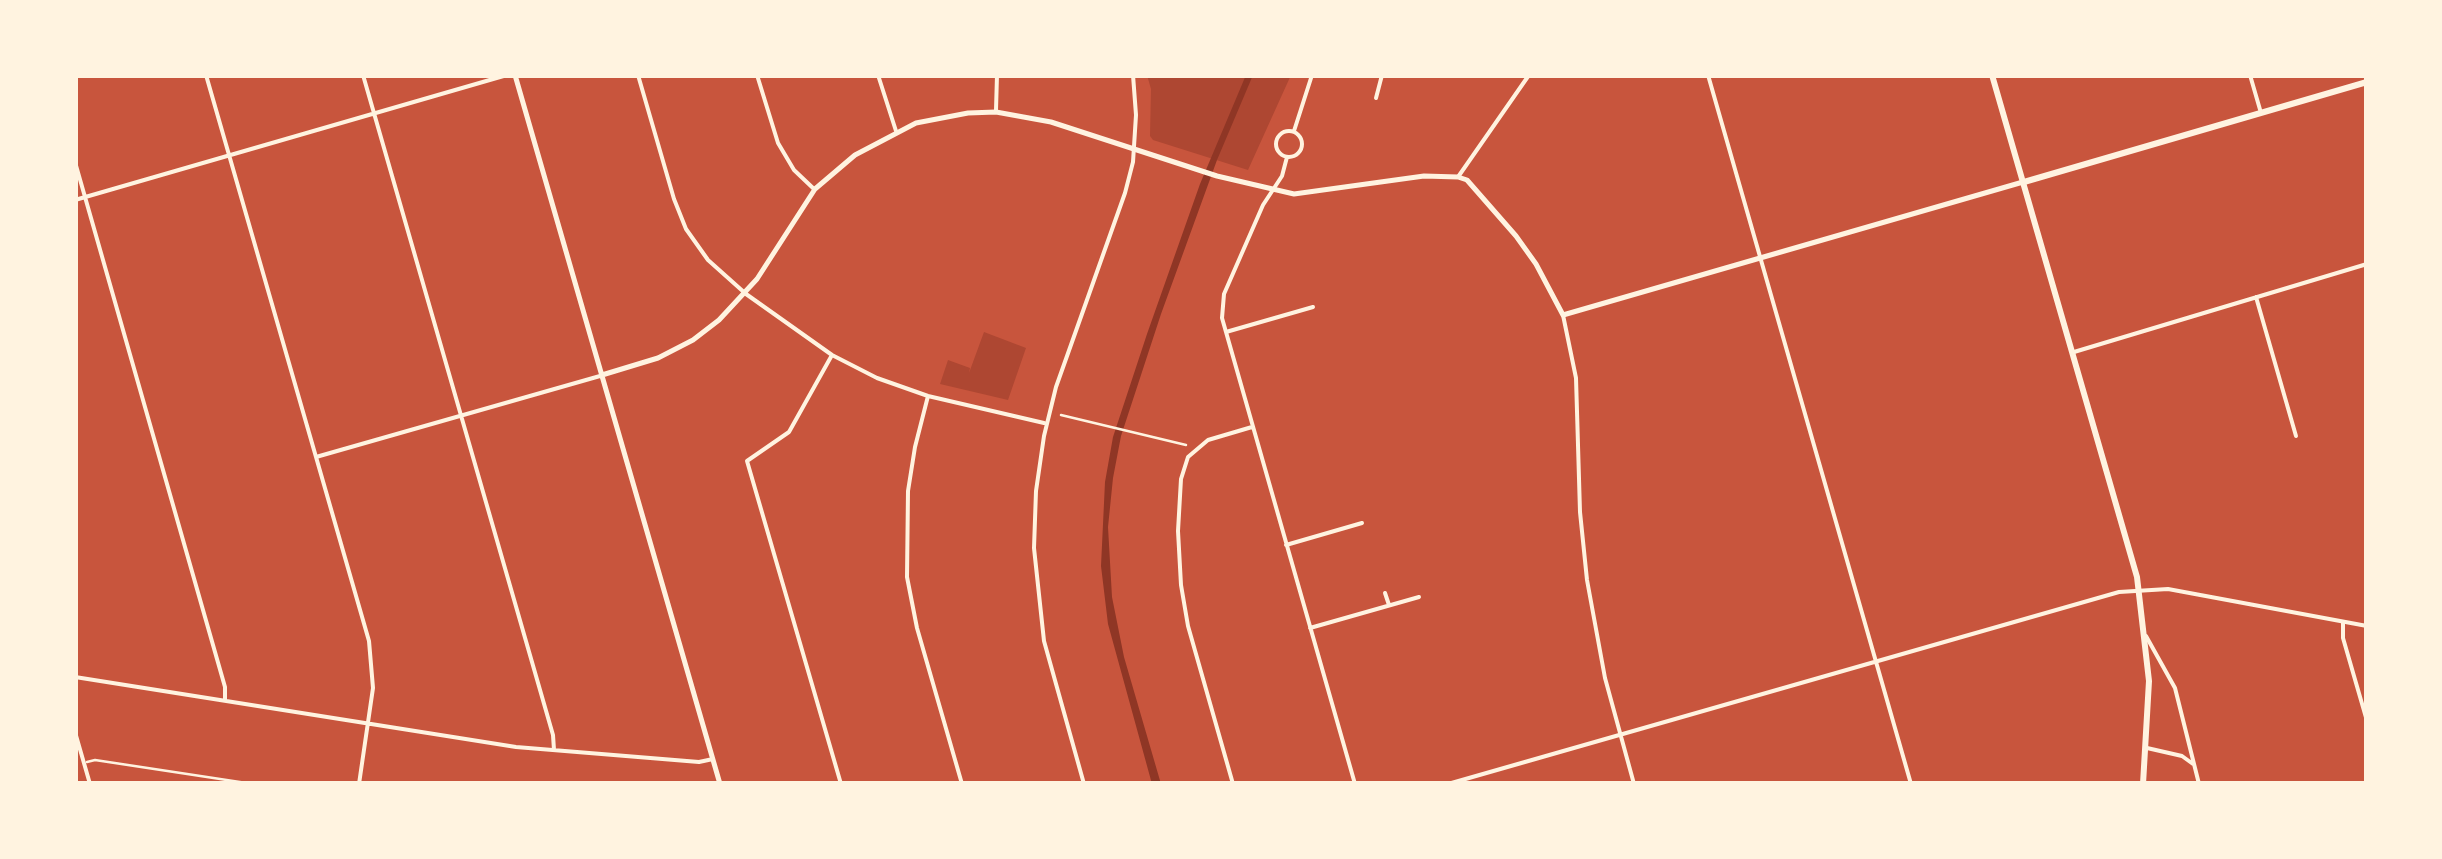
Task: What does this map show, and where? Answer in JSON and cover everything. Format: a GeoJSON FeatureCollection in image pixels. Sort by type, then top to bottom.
{"type":"FeatureCollection","features":[{"type":"Feature","properties":{"kind":"main road"},"geometry":{"type":"LineString","coordinates":[[1992,75],[2139,590],[2149,681],[2143,784]]}},
{"type":"Feature","properties":{"kind":"main road"},"geometry":{"type":"LineString","coordinates":[[2024,182],[2367,82]]}},
{"type":"Feature","properties":{"kind":"street"},"geometry":{"type":"LineString","coordinates":[[206,75],[369,640],[373,688],[360,784]]}},
{"type":"Feature","properties":{"kind":"street"},"geometry":{"type":"LineString","coordinates":[[363,75],[554,750]]}},
{"type":"Feature","properties":{"kind":"street"},"geometry":{"type":"LineString","coordinates":[[75,200],[507,75]]}},
{"type":"Feature","properties":{"kind":"street"},"geometry":{"type":"LineString","coordinates":[[516,75],[720,784]]}},
{"type":"Feature","properties":{"kind":"street"},"geometry":{"type":"LineString","coordinates":[[638,75],[686,229],[708,260],[746,294],[832,355],[877,378],[928,396],[1046,424]]}},
{"type":"Feature","properties":{"kind":"street"},"geometry":{"type":"LineString","coordinates":[[757,75],[778,143],[794,170],[816,190]]}},
{"type":"Feature","properties":{"kind":"street"},"geometry":{"type":"LineString","coordinates":[[878,75],[896,131]]}},
{"type":"Feature","properties":{"kind":"street"},"geometry":{"type":"LineString","coordinates":[[996,112],[997,75]]}},
{"type":"Feature","properties":{"kind":"street"},"geometry":{"type":"LineString","coordinates":[[1084,784],[1044,641],[1037,593],[1036,491],[1056,386],[1125,193],[1135,149],[1134,75]]}},
{"type":"Feature","properties":{"kind":"street"},"geometry":{"type":"LineString","coordinates":[[1294,132],[1312,75]]}},
{"type":"Feature","properties":{"kind":"street"},"geometry":{"type":"LineString","coordinates":[[1376,98],[1382,75]]}},
{"type":"Feature","properties":{"kind":"street"},"geometry":{"type":"LineString","coordinates":[[1458,176],[1529,75]]}},
{"type":"Feature","properties":{"kind":"street"},"geometry":{"type":"LineString","coordinates":[[1708,75],[1911,784]]}},
{"type":"Feature","properties":{"kind":"street"},"geometry":{"type":"LineString","coordinates":[[2250,75],[2261,113]]}},
{"type":"Feature","properties":{"kind":"street"},"geometry":{"type":"LineString","coordinates":[[316,457],[658,358],[693,340],[746,294],[816,190],[855,155],[896,131],[940,118],[996,112],[1051,122],[1272,190],[1312,194],[1424,176],[1458,176],[1467,180],[1516,236],[1564,316],[1576,378],[1580,512],[1587,580],[1605,678],[1634,784]]}},
{"type":"Feature","properties":{"kind":"street"},"geometry":{"type":"LineString","coordinates":[[1285,132],[1294,132],[1300,136],[1302,147],[1298,154],[1287,157],[1277,150],[1276,141],[1285,132]]}},
{"type":"Feature","properties":{"kind":"street"},"geometry":{"type":"LineString","coordinates":[[1287,157],[1282,176],[1224,294],[1222,318],[1356,784]]}},
{"type":"Feature","properties":{"kind":"street"},"geometry":{"type":"LineString","coordinates":[[75,162],[226,700]]}},
{"type":"Feature","properties":{"kind":"street"},"geometry":{"type":"LineString","coordinates":[[1564,316],[2024,182]]}},
{"type":"Feature","properties":{"kind":"street"},"geometry":{"type":"LineString","coordinates":[[2074,352],[2367,264]]}},
{"type":"Feature","properties":{"kind":"street"},"geometry":{"type":"LineString","coordinates":[[2256,296],[2296,436]]}},
{"type":"Feature","properties":{"kind":"street"},"geometry":{"type":"LineString","coordinates":[[1225,332],[1313,308]]}},
{"type":"Feature","properties":{"kind":"street"},"geometry":{"type":"LineString","coordinates":[[832,355],[789,432],[750,455],[747,461],[842,784]]}},
{"type":"Feature","properties":{"kind":"street"},"geometry":{"type":"LineString","coordinates":[[928,396],[914,447],[908,491],[908,577],[918,628],[962,784]]}},
{"type":"Feature","properties":{"kind":"street"},"geometry":{"type":"LineString","coordinates":[[1233,784],[1188,626],[1181,586],[1179,514],[1181,479],[1188,456],[1208,440],[1252,427]]}},
{"type":"Feature","properties":{"kind":"street"},"geometry":{"type":"LineString","coordinates":[[1286,545],[1362,523]]}},
{"type":"Feature","properties":{"kind":"street"},"geometry":{"type":"LineString","coordinates":[[1448,784],[2119,592],[2168,590],[2367,626]]}},
{"type":"Feature","properties":{"kind":"street"},"geometry":{"type":"LineString","coordinates":[[1385,593],[1389,605]]}},
{"type":"Feature","properties":{"kind":"street"},"geometry":{"type":"LineString","coordinates":[[1310,628],[1419,596]]}},
{"type":"Feature","properties":{"kind":"street"},"geometry":{"type":"LineString","coordinates":[[2343,622],[2343,638],[2367,721]]}},
{"type":"Feature","properties":{"kind":"street"},"geometry":{"type":"LineString","coordinates":[[2146,636],[2174,688],[2199,784]]}},
{"type":"Feature","properties":{"kind":"street"},"geometry":{"type":"LineString","coordinates":[[75,677],[554,750],[713,760]]}},
{"type":"Feature","properties":{"kind":"street"},"geometry":{"type":"LineString","coordinates":[[75,732],[90,784]]}},
{"type":"Feature","properties":{"kind":"street"},"geometry":{"type":"LineString","coordinates":[[2147,748],[2169,751],[2193,764]]}},
{"type":"Feature","properties":{"kind":"lane"},"geometry":{"type":"LineString","coordinates":[[84,763],[96,760],[253,784]]}},
{"type":"Feature","properties":{"kind":"path"},"geometry":{"type":"LineString","coordinates":[[1061,414],[1186,445]]}},
{"type":"Feature","properties":{"kind":"shaded area"},"geometry":{"type":"Polygon","coordinates":[[[1147,75],[1291,75],[1248,170],[1153,140],[1147,75]]]}},
{"type":"Feature","properties":{"kind":"shaded area"},"geometry":{"type":"Polygon","coordinates":[[[1246,75],[1253,75],[1217,160],[1161,314],[1121,436],[1113,478],[1108,527],[1112,597],[1124,657],[1161,784],[1152,784],[1108,624],[1101,566],[1105,482],[1113,437],[1147,334],[1200,184],[1246,75]]]}},
{"type":"Feature","properties":{"kind":"shaded area"},"geometry":{"type":"Polygon","coordinates":[[[984,332],[1026,348],[1008,400],[940,384],[948,360],[970,368],[969,373],[984,332]]]}}]}
